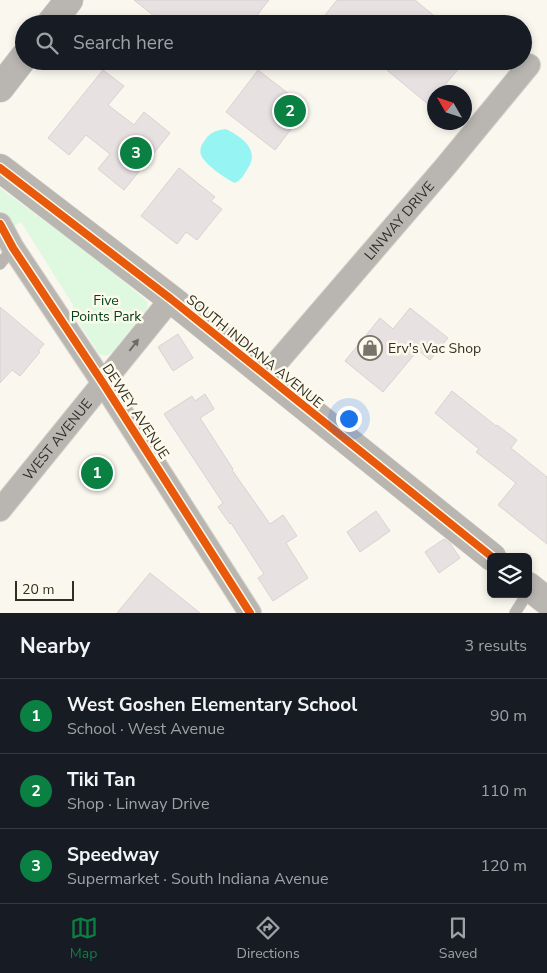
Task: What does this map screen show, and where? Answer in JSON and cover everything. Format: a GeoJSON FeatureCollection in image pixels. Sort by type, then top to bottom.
{"type":"FeatureCollection","features":[{"type":"Feature","properties":{"kind":"street"},"geometry":{"type":"LineString","coordinates":[[57,15],[69,0]]}},
{"type":"Feature","properties":{"kind":"street"},"geometry":{"type":"LineString","coordinates":[[0,88],[15,69]]}},
{"type":"Feature","properties":{"kind":"street","name":"LINWAY DRIVE"},"geometry":{"type":"LineString","coordinates":[[266,375],[445,167],[525,70]]}},
{"type":"Feature","properties":{"kind":"street","name":"SOUTH INDIANA AVENUE"},"geometry":{"type":"LineString","coordinates":[[0,168],[171,299],[487,553]]}},
{"type":"Feature","properties":{"kind":"street","name":"DEWEY AVENUE"},"geometry":{"type":"LineString","coordinates":[[0,224],[7,256],[103,383],[250,613]]}},
{"type":"Feature","properties":{"kind":"street","name":"WEST AVENUE"},"geometry":{"type":"LineString","coordinates":[[0,510],[171,299]]}},
{"type":"Feature","properties":{"kind":"lane"},"geometry":{"type":"LineString","coordinates":[[515,613],[527,598]]}},
{"type":"Feature","properties":{"kind":"green space","name":"Five Points Park"},"geometry":{"type":"Polygon","coordinates":[[[0,188],[90,254],[148,302],[147,309],[112,352],[106,356],[99,354],[72,312],[73,305],[21,222],[11,228],[0,215],[0,188]]]}},
{"type":"Feature","properties":{"kind":"water"},"geometry":{"type":"Polygon","coordinates":[[[226,129],[248,145],[252,155],[245,173],[235,183],[211,167],[200,153],[202,145],[211,133],[226,129]]]}},
{"type":"Feature","properties":{"kind":"building"},"geometry":{"type":"Polygon","coordinates":[[[134,0],[269,0],[257,15],[153,15],[134,0]]]}},
{"type":"Feature","properties":{"kind":"building"},"geometry":{"type":"Polygon","coordinates":[[[337,0],[415,0],[433,15],[325,15],[337,0]]]}},
{"type":"Feature","properties":{"kind":"building"},"geometry":{"type":"Polygon","coordinates":[[[103,70],[124,86],[108,105],[134,125],[144,112],[170,133],[124,190],[98,169],[110,154],[86,135],[69,155],[48,138],[103,70]]]}},
{"type":"Feature","properties":{"kind":"building"},"geometry":{"type":"Polygon","coordinates":[[[258,70],[307,108],[275,150],[226,112],[258,70]]]}},
{"type":"Feature","properties":{"kind":"building"},"geometry":{"type":"Polygon","coordinates":[[[387,70],[457,70],[445,85],[427,85],[427,103],[387,70]]]}},
{"type":"Feature","properties":{"kind":"building"},"geometry":{"type":"Polygon","coordinates":[[[179,168],[215,197],[211,201],[222,209],[197,240],[186,232],[177,244],[141,216],[179,168]]]}},
{"type":"Feature","properties":{"kind":"building"},"geometry":{"type":"Polygon","coordinates":[[[0,307],[44,344],[38,351],[40,352],[20,376],[12,370],[0,383],[0,307]]]}},
{"type":"Feature","properties":{"kind":"building"},"geometry":{"type":"Polygon","coordinates":[[[410,308],[448,338],[430,360],[418,350],[383,392],[345,361],[380,318],[393,329],[410,308]]]}},
{"type":"Feature","properties":{"kind":"building"},"geometry":{"type":"Polygon","coordinates":[[[178,334],[193,358],[173,371],[158,347],[178,334]]]}},
{"type":"Feature","properties":{"kind":"building"},"geometry":{"type":"Polygon","coordinates":[[[452,391],[517,440],[511,448],[547,477],[547,544],[498,505],[516,483],[476,452],[479,449],[435,413],[452,391]]]}},
{"type":"Feature","properties":{"kind":"building"},"geometry":{"type":"Polygon","coordinates":[[[205,394],[214,409],[200,418],[232,470],[270,524],[283,515],[297,536],[286,543],[308,578],[273,601],[258,578],[264,574],[231,523],[218,507],[223,503],[164,414],[192,396],[195,401],[205,394]]]}},
{"type":"Feature","properties":{"kind":"building"},"geometry":{"type":"Polygon","coordinates":[[[376,511],[390,531],[360,552],[347,532],[376,511]]]}},
{"type":"Feature","properties":{"kind":"building"},"geometry":{"type":"Polygon","coordinates":[[[444,539],[450,543],[460,558],[439,573],[425,552],[444,539]]]}},
{"type":"Feature","properties":{"kind":"building"},"geometry":{"type":"Polygon","coordinates":[[[150,573],[200,613],[117,613],[150,573]]]}},
{"type":"Feature","properties":{"kind":"cycle path"},"geometry":{"type":"LineString","coordinates":[[0,168],[171,299],[487,553]]}},
{"type":"Feature","properties":{"kind":"cycle path"},"geometry":{"type":"LineString","coordinates":[[0,224],[13,248],[103,383],[250,613]]}},
{"type":"Feature","properties":{"kind":"place","name":"Tiki Tan"},"geometry":{"type":"Point","coordinates":[290,111]}},
{"type":"Feature","properties":{"kind":"place","name":"Speedway"},"geometry":{"type":"Point","coordinates":[136,153]}},
{"type":"Feature","properties":{"kind":"place","name":"Erv's Vac Shop"},"geometry":{"type":"Point","coordinates":[370,348]}},
{"type":"Feature","properties":{"kind":"place","name":"West Goshen Elementary School"},"geometry":{"type":"Point","coordinates":[97,473]}}]}
